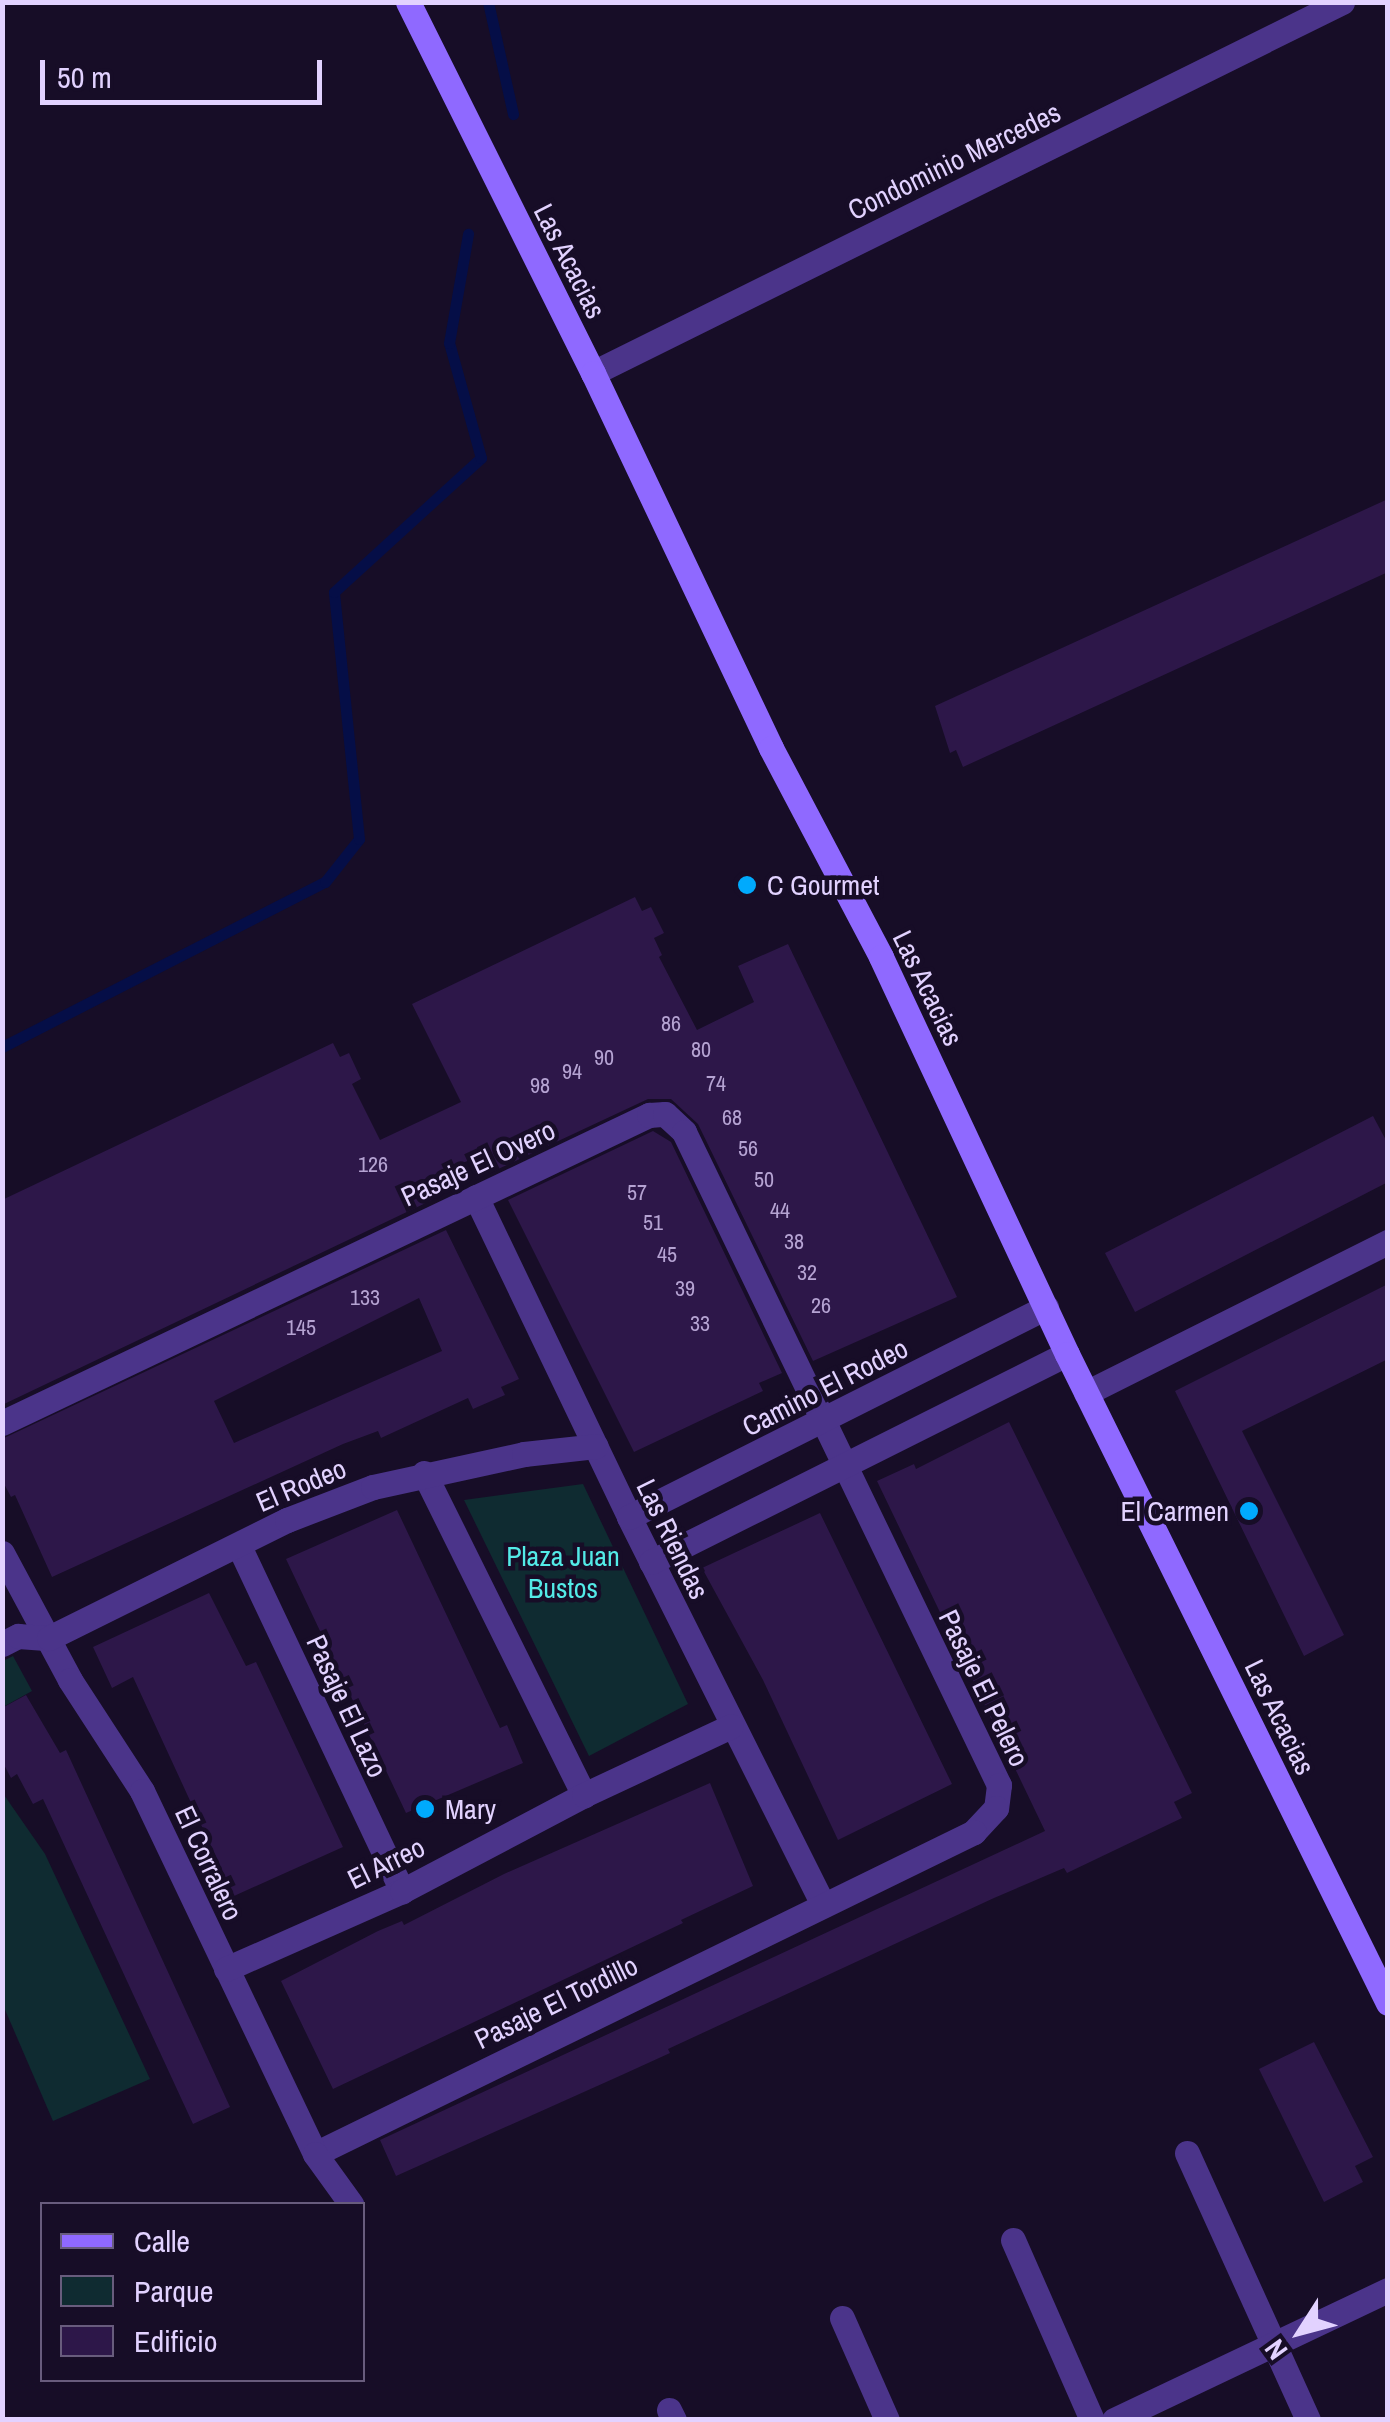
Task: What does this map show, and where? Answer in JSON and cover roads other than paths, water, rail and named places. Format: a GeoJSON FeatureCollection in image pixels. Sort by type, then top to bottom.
{"type":"FeatureCollection","features":[{"type":"Feature","properties":{"kind":"street","name":"Las Acacias"},"geometry":{"type":"LineString","coordinates":[[408,2],[593,373],[659,521],[882,958],[1067,1354],[1388,2003]]}},
{"type":"Feature","properties":{"kind":"street","name":"Condominio Mercedes"},"geometry":{"type":"LineString","coordinates":[[593,373],[1342,2]]}},
{"type":"Feature","properties":{"kind":"street","name":"Pasaje El Overo"},"geometry":{"type":"LineString","coordinates":[[2,1422],[648,1115],[666,1114],[684,1132],[822,1423]]}},
{"type":"Feature","properties":{"kind":"street","name":"Las Riendas"},"geometry":{"type":"LineString","coordinates":[[476,1198],[629,1518],[822,1905]]}},
{"type":"Feature","properties":{"kind":"street"},"geometry":{"type":"LineString","coordinates":[[1086,1393],[1388,1242]]}},
{"type":"Feature","properties":{"kind":"street","name":"Camino El Rodeo"},"geometry":{"type":"LineString","coordinates":[[629,1518],[1046,1308]]}},
{"type":"Feature","properties":{"kind":"street"},"geometry":{"type":"LineString","coordinates":[[651,1562],[844,1469],[1067,1354]]}},
{"type":"Feature","properties":{"kind":"street"},"geometry":{"type":"LineString","coordinates":[[822,1423],[844,1469]]}},
{"type":"Feature","properties":{"kind":"street","name":"El Rodeo"},"geometry":{"type":"LineString","coordinates":[[2,1644],[18,1636],[49,1638],[287,1520],[424,1473],[542,1451],[596,1446]]}},
{"type":"Feature","properties":{"kind":"street","name":"Pasaje El Pelero"},"geometry":{"type":"LineString","coordinates":[[822,1905],[974,1832],[986,1823],[1000,1799],[999,1785],[844,1469]]}},
{"type":"Feature","properties":{"kind":"street"},"geometry":{"type":"LineString","coordinates":[[424,1473],[584,1795]]}},
{"type":"Feature","properties":{"kind":"street","name":"Pasaje El Lazo"},"geometry":{"type":"LineString","coordinates":[[239,1546],[402,1891]]}},
{"type":"Feature","properties":{"kind":"street","name":"El Corralero"},"geometry":{"type":"LineString","coordinates":[[2,1553],[70,1680],[142,1791],[315,2154],[351,2202]]}},
{"type":"Feature","properties":{"kind":"street","name":"El Arreo"},"geometry":{"type":"LineString","coordinates":[[226,1970],[402,1891],[584,1795],[731,1726]]}},
{"type":"Feature","properties":{"kind":"street","name":"Pasaje El Tordillo"},"geometry":{"type":"LineString","coordinates":[[315,2154],[822,1905]]}},
{"type":"Feature","properties":{"kind":"street"},"geometry":{"type":"LineString","coordinates":[[1188,2154],[1308,2420]]}},
{"type":"Feature","properties":{"kind":"street"},"geometry":{"type":"LineString","coordinates":[[1013,2240],[1092,2420]]}},
{"type":"Feature","properties":{"kind":"street"},"geometry":{"type":"LineString","coordinates":[[1114,2420],[1388,2290]]}},
{"type":"Feature","properties":{"kind":"street"},"geometry":{"type":"LineString","coordinates":[[842,2318],[887,2420]]}},
{"type":"Feature","properties":{"kind":"waterway"},"geometry":{"type":"LineString","coordinates":[[488,2],[513,114]]}},
{"type":"Feature","properties":{"kind":"waterway"},"geometry":{"type":"LineString","coordinates":[[2,1047],[325,882],[359,839],[334,592],[481,458],[449,343],[468,234]]}},
{"type":"Feature","properties":{"kind":"place","name":"C Gourmet"},"geometry":{"type":"Point","coordinates":[747,885]}},
{"type":"Feature","properties":{"kind":"place","name":"El Carmen"},"geometry":{"type":"Point","coordinates":[1249,1511]}},
{"type":"Feature","properties":{"kind":"place","name":"Mary"},"geometry":{"type":"Point","coordinates":[425,1809]}},
{"type":"Feature","properties":{"kind":"park label","name":"Plaza Juan Bustos"},"geometry":{"type":"Point","coordinates":[563,1572]}}]}
